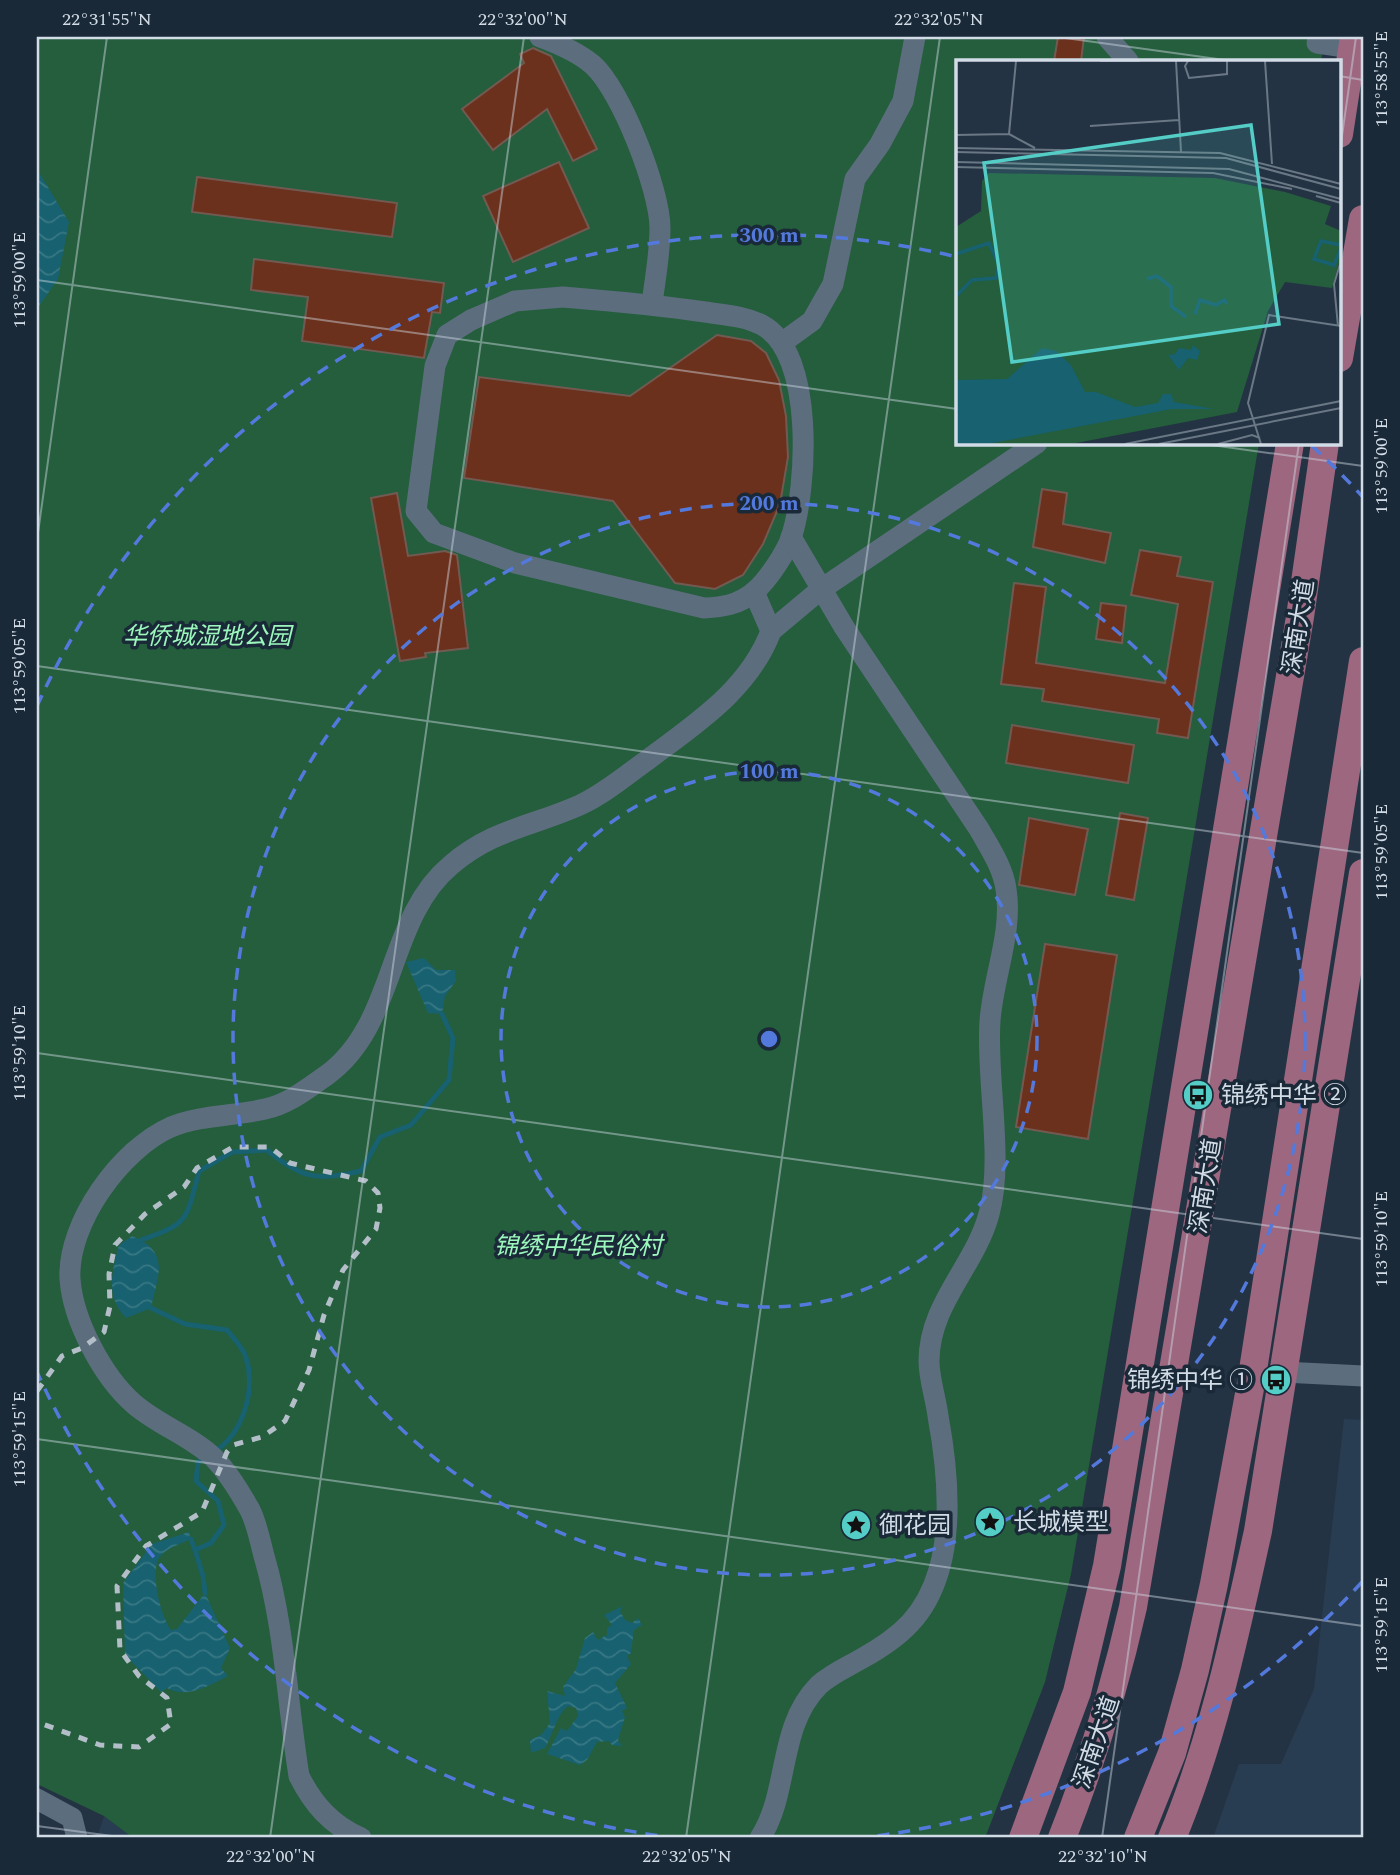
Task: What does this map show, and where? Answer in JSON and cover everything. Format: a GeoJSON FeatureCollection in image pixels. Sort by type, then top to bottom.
{"type":"FeatureCollection","features":[{"type":"Feature","properties":{"kind":"main road"},"geometry":{"type":"LineString","coordinates":[[1340,128],[1353,45]]}},
{"type":"Feature","properties":{"kind":"main road"},"geometry":{"type":"LineString","coordinates":[[1340,352],[1363,219]]}},
{"type":"Feature","properties":{"kind":"main road"},"geometry":{"type":"LineString","coordinates":[[1023,1838],[1069,1717],[1094,1630],[1143,1348],[1290,444]]}},
{"type":"Feature","properties":{"kind":"main road","name":"深南大道"},"geometry":{"type":"LineString","coordinates":[[1062,1838],[1094,1754],[1116,1682],[1158,1473],[1300,617],[1325,444]]}},
{"type":"Feature","properties":{"kind":"main road"},"geometry":{"type":"LineString","coordinates":[[1138,1838],[1172,1753],[1195,1670],[1222,1544],[1251,1383],[1363,662]]}},
{"type":"Feature","properties":{"kind":"main road"},"geometry":{"type":"LineString","coordinates":[[1172,1838],[1207,1743],[1235,1637],[1258,1531],[1363,873]]}},
{"type":"Feature","properties":{"kind":"main road"},"geometry":{"type":"LineString","coordinates":[[1306,1016],[1317,1153]]}},
{"type":"Feature","properties":{"kind":"main road"},"geometry":{"type":"LineString","coordinates":[[1143,1348],[1158,1473]]}},
{"type":"Feature","properties":{"kind":"main road"},"geometry":{"type":"LineString","coordinates":[[1160,1838],[1172,1753]]}},
{"type":"Feature","properties":{"kind":"street"},"geometry":{"type":"LineString","coordinates":[[540,37],[570,49],[594,66],[614,95],[654,186],[660,227],[652,304]]}},
{"type":"Feature","properties":{"kind":"street"},"geometry":{"type":"LineString","coordinates":[[783,342],[811,321],[833,284],[855,179],[880,144],[903,101],[915,37]]}},
{"type":"Feature","properties":{"kind":"street"},"geometry":{"type":"LineString","coordinates":[[1107,37],[1127,60]]}},
{"type":"Feature","properties":{"kind":"street"},"geometry":{"type":"LineString","coordinates":[[1318,43],[1353,45]]}},
{"type":"Feature","properties":{"kind":"street"},"geometry":{"type":"LineString","coordinates":[[563,297],[652,304],[739,317],[763,325],[783,342],[793,372],[804,424],[803,475],[791,537],[754,592],[731,606],[704,608],[515,563],[434,533],[416,511],[435,366],[447,335],[471,320],[515,301],[563,297]]}},
{"type":"Feature","properties":{"kind":"street"},"geometry":{"type":"LineString","coordinates":[[361,1838],[327,1816],[311,1800],[299,1776],[277,1600],[252,1513],[209,1454],[134,1404],[101,1362],[76,1314],[70,1276],[74,1247],[96,1195],[133,1153],[172,1127],[268,1109],[298,1096],[338,1067],[359,1040],[382,993],[410,918],[425,891],[447,867],[496,834],[561,813],[608,789],[711,712],[754,665],[771,631],[820,590],[1036,444]]}},
{"type":"Feature","properties":{"kind":"street"},"geometry":{"type":"LineString","coordinates":[[760,1838],[770,1823],[792,1727],[801,1712],[819,1686],[889,1642],[912,1624],[928,1598],[939,1569],[947,1506],[946,1461],[929,1361],[940,1309],[989,1215],[995,1178],[989,1077],[990,1019],[1007,925],[1006,888],[996,860],[979,829],[820,590],[791,537]]}},
{"type":"Feature","properties":{"kind":"street"},"geometry":{"type":"LineString","coordinates":[[754,592],[771,631]]}},
{"type":"Feature","properties":{"kind":"street"},"geometry":{"type":"LineString","coordinates":[[1283,1372],[1363,1377]]}},
{"type":"Feature","properties":{"kind":"street"},"geometry":{"type":"LineString","coordinates":[[37,1799],[72,1818],[77,1838]]}},
{"type":"Feature","properties":{"kind":"shaded area"},"geometry":{"type":"Polygon","coordinates":[[[1344,1419],[1363,1420],[1363,1838],[1213,1838],[1239,1764],[1281,1764],[1314,1689],[1344,1419]]]}},
{"type":"Feature","properties":{"kind":"shaded area"},"geometry":{"type":"Polygon","coordinates":[[[104,1816],[133,1838],[97,1838],[104,1816]]]}},
{"type":"Feature","properties":{"kind":"green space","name":"锦绣中华民俗村"},"geometry":{"type":"Polygon","coordinates":[[[37,37],[1325,37],[1321,60],[956,60],[956,444],[1259,444],[1071,1574],[1045,1682],[985,1838],[133,1838],[104,1816],[37,1784],[37,37]]]}},
{"type":"Feature","properties":{"kind":"water"},"geometry":{"type":"Polygon","coordinates":[[[37,169],[69,222],[58,279],[37,309],[37,169]]]}},
{"type":"Feature","properties":{"kind":"water"},"geometry":{"type":"Polygon","coordinates":[[[424,958],[436,970],[455,970],[456,981],[445,996],[442,1014],[428,1013],[406,962],[424,958]]]}},
{"type":"Feature","properties":{"kind":"water"},"geometry":{"type":"Polygon","coordinates":[[[132,1236],[152,1249],[159,1266],[151,1308],[126,1318],[115,1301],[112,1283],[119,1245],[132,1236]]]}},
{"type":"Feature","properties":{"kind":"water"},"geometry":{"type":"Polygon","coordinates":[[[189,1532],[191,1539],[168,1550],[158,1560],[156,1586],[161,1606],[171,1630],[177,1629],[205,1593],[230,1648],[221,1668],[228,1676],[190,1692],[167,1688],[161,1692],[125,1655],[123,1583],[152,1544],[189,1532]]]}},
{"type":"Feature","properties":{"kind":"water"},"geometry":{"type":"Polygon","coordinates":[[[623,1606],[620,1611],[625,1620],[632,1623],[638,1618],[642,1625],[634,1630],[631,1653],[627,1656],[631,1664],[615,1683],[627,1708],[622,1711],[625,1717],[618,1740],[622,1746],[612,1745],[609,1741],[597,1742],[587,1760],[580,1765],[547,1754],[561,1728],[567,1731],[578,1716],[576,1708],[568,1706],[558,1719],[545,1748],[531,1753],[530,1740],[541,1735],[550,1723],[547,1691],[565,1696],[563,1687],[576,1669],[585,1638],[593,1632],[598,1640],[607,1635],[607,1628],[612,1625],[604,1615],[623,1606]]]}},
{"type":"Feature","properties":{"kind":"building"},"geometry":{"type":"Polygon","coordinates":[[[1058,37],[1084,37],[1081,60],[1054,60],[1058,37]]]}},
{"type":"Feature","properties":{"kind":"building"},"geometry":{"type":"Polygon","coordinates":[[[533,48],[551,56],[597,149],[573,161],[547,109],[493,150],[462,109],[524,63],[520,54],[533,48]]]}},
{"type":"Feature","properties":{"kind":"building"},"geometry":{"type":"Polygon","coordinates":[[[559,162],[589,228],[513,262],[483,196],[559,162]]]}},
{"type":"Feature","properties":{"kind":"building"},"geometry":{"type":"Polygon","coordinates":[[[197,177],[397,203],[392,237],[192,212],[197,177]]]}},
{"type":"Feature","properties":{"kind":"building"},"geometry":{"type":"Polygon","coordinates":[[[254,259],[444,283],[440,313],[432,312],[424,358],[302,341],[308,297],[251,290],[254,259]]]}},
{"type":"Feature","properties":{"kind":"building"},"geometry":{"type":"Polygon","coordinates":[[[717,335],[751,341],[766,353],[779,380],[786,416],[788,457],[780,504],[763,544],[743,575],[715,589],[675,583],[613,501],[464,478],[479,377],[630,396],[717,335]]]}},
{"type":"Feature","properties":{"kind":"building"},"geometry":{"type":"Polygon","coordinates":[[[1042,489],[1067,493],[1063,524],[1111,533],[1105,563],[1033,547],[1042,489]]]}},
{"type":"Feature","properties":{"kind":"building"},"geometry":{"type":"Polygon","coordinates":[[[397,493],[408,556],[445,551],[457,555],[468,648],[425,653],[426,657],[400,661],[371,498],[397,493]]]}},
{"type":"Feature","properties":{"kind":"building"},"geometry":{"type":"Polygon","coordinates":[[[1140,550],[1181,557],[1177,576],[1213,582],[1188,738],[1157,733],[1159,719],[1042,701],[1044,689],[1001,684],[1014,583],[1046,587],[1036,663],[1165,683],[1178,604],[1131,595],[1140,550]]]}},
{"type":"Feature","properties":{"kind":"building"},"geometry":{"type":"Polygon","coordinates":[[[1101,603],[1126,606],[1122,643],[1096,639],[1101,603]]]}},
{"type":"Feature","properties":{"kind":"building"},"geometry":{"type":"Polygon","coordinates":[[[1012,725],[1134,745],[1128,783],[1006,763],[1012,725]]]}},
{"type":"Feature","properties":{"kind":"building"},"geometry":{"type":"Polygon","coordinates":[[[1120,813],[1148,818],[1134,900],[1106,895],[1120,813]]]}},
{"type":"Feature","properties":{"kind":"building"},"geometry":{"type":"Polygon","coordinates":[[[1029,818],[1088,829],[1075,895],[1019,885],[1029,818]]]}},
{"type":"Feature","properties":{"kind":"building"},"geometry":{"type":"Polygon","coordinates":[[[1045,944],[1117,955],[1088,1139],[1016,1127],[1045,944]]]}},
{"type":"Feature","properties":{"kind":"waterway"},"geometry":{"type":"LineString","coordinates":[[141,1240],[178,1223],[188,1209],[199,1171],[232,1152],[267,1150],[290,1167],[311,1175],[333,1176],[361,1171],[380,1137],[411,1125],[449,1080],[453,1038],[442,1014]]}},
{"type":"Feature","properties":{"kind":"waterway"},"geometry":{"type":"LineString","coordinates":[[151,1308],[185,1324],[227,1330],[245,1354],[249,1370],[245,1410],[233,1434],[214,1452]]}},
{"type":"Feature","properties":{"kind":"waterway"},"geometry":{"type":"LineString","coordinates":[[191,1539],[195,1550],[211,1543],[224,1525],[218,1501],[196,1481],[198,1462],[206,1458]]}},
{"type":"Feature","properties":{"kind":"waterway"},"geometry":{"type":"LineString","coordinates":[[195,1550],[205,1593]]}},
{"type":"Feature","properties":{"kind":"railway"},"geometry":{"type":"LineString","coordinates":[[37,1391],[62,1356],[82,1348],[104,1332],[110,1306],[109,1274],[115,1245],[145,1214],[184,1187],[197,1168],[233,1147],[270,1147],[290,1163],[366,1181],[378,1193],[380,1208],[376,1229],[343,1270],[324,1315],[309,1370],[285,1421],[262,1437],[233,1445],[227,1452],[202,1512],[146,1546],[117,1586],[120,1650],[139,1676],[167,1698],[171,1724],[139,1747],[100,1745],[37,1722]]}},
{"type":"Feature","properties":{"kind":"place","name":"锦绣中华 ②"},"geometry":{"type":"Point","coordinates":[1198,1095]}},
{"type":"Feature","properties":{"kind":"place","name":"锦绣中华 ①"},"geometry":{"type":"Point","coordinates":[1276,1380]}},
{"type":"Feature","properties":{"kind":"place","name":"长城模型"},"geometry":{"type":"Point","coordinates":[990,1522]}},
{"type":"Feature","properties":{"kind":"place","name":"御花园"},"geometry":{"type":"Point","coordinates":[856,1525]}},
{"type":"Feature","properties":{"kind":"park label","name":"华侨城湿地公园"},"geometry":{"type":"Point","coordinates":[207,636]}}]}
